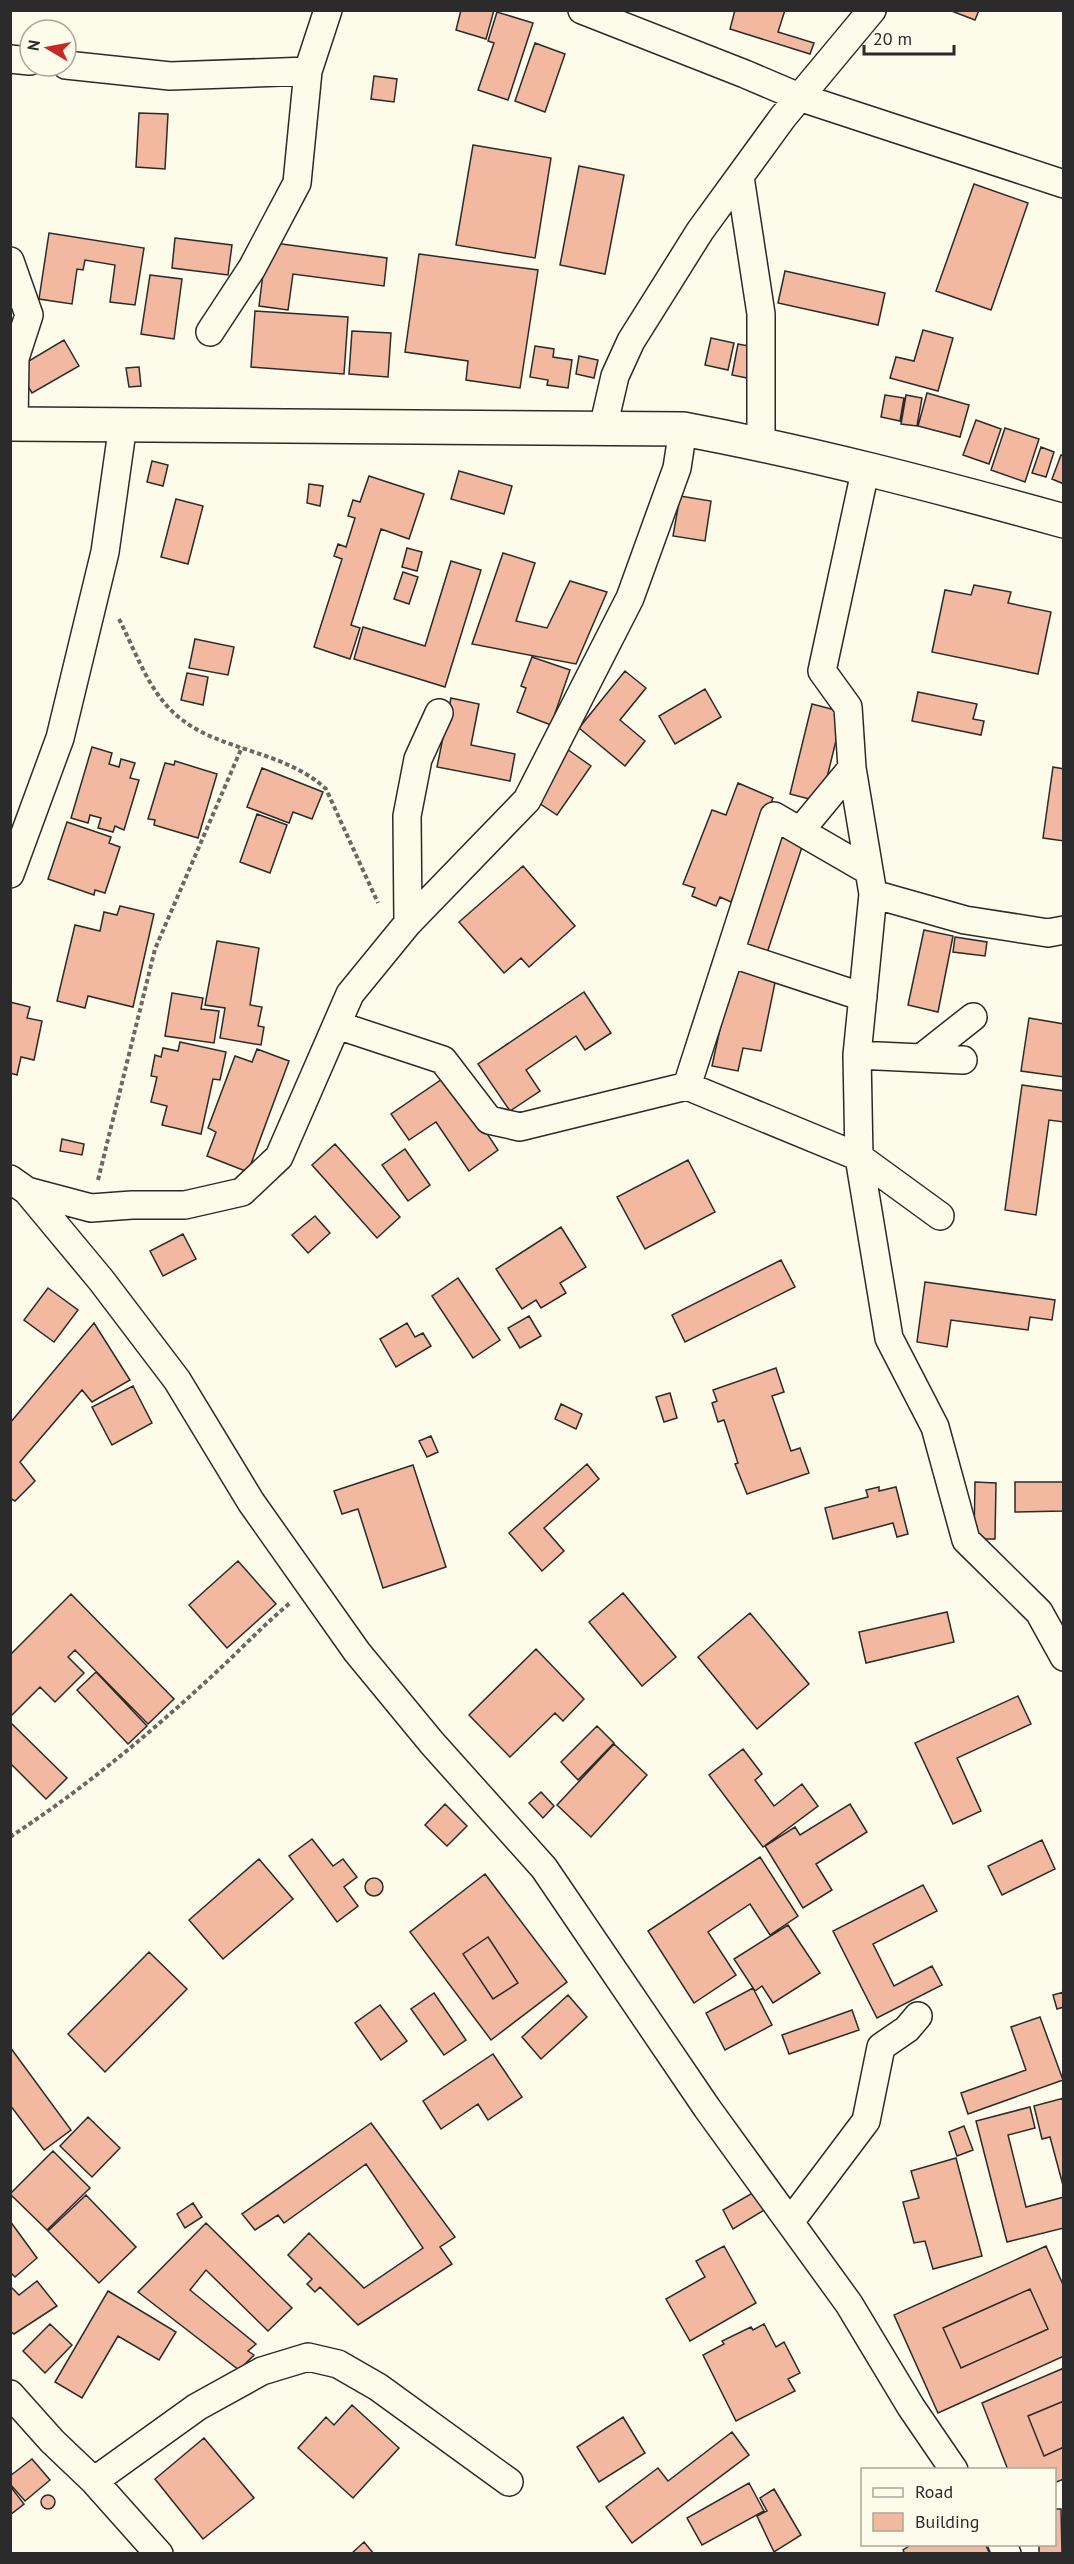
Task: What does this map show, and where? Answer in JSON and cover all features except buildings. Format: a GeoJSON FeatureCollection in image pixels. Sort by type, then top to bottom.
{"type":"FeatureCollection","features":[{"type":"Feature","properties":{"kind":"street"},"geometry":{"type":"LineString","coordinates":[[210,332],[252,268],[297,183],[308,71],[328,10]]}},
{"type":"Feature","properties":{"kind":"street"},"geometry":{"type":"LineString","coordinates":[[582,10],[800,97],[1064,184]]}},
{"type":"Feature","properties":{"kind":"street"},"geometry":{"type":"LineString","coordinates":[[603,428],[615,376],[631,341],[700,231],[800,97],[872,10]]}},
{"type":"Feature","properties":{"kind":"street"},"geometry":{"type":"LineString","coordinates":[[78,66],[170,76],[308,71]]}},
{"type":"Feature","properties":{"kind":"street"},"geometry":{"type":"LineString","coordinates":[[740,177],[761,314],[761,444]]}},
{"type":"Feature","properties":{"kind":"street"},"geometry":{"type":"LineString","coordinates":[[10,261],[29,315],[15,358],[12,424],[683,429],[866,467],[1064,521]]}},
{"type":"Feature","properties":{"kind":"street"},"geometry":{"type":"LineString","coordinates":[[10,874],[60,738],[105,552],[123,424]]}},
{"type":"Feature","properties":{"kind":"street"},"geometry":{"type":"LineString","coordinates":[[19,1185],[91,1208],[132,1204],[185,1205],[242,1192],[279,1157],[350,994],[401,931],[527,800],[630,598],[677,468],[683,429]]}},
{"type":"Feature","properties":{"kind":"street"},"geometry":{"type":"LineString","coordinates":[[866,467],[822,671],[849,707],[852,768],[871,883],[857,1055],[859,1157],[889,1338],[935,1427],[966,1540],[1039,1612],[1064,1657]]}},
{"type":"Feature","properties":{"kind":"street"},"geometry":{"type":"LineString","coordinates":[[401,931],[407,816],[418,759],[439,713]]}},
{"type":"Feature","properties":{"kind":"street"},"geometry":{"type":"LineString","coordinates":[[800,831],[852,768]]}},
{"type":"Feature","properties":{"kind":"street"},"geometry":{"type":"LineString","coordinates":[[687,1086],[774,816],[800,831],[871,883],[965,920],[1048,933],[1064,930]]}},
{"type":"Feature","properties":{"kind":"street"},"geometry":{"type":"LineString","coordinates":[[730,953],[863,997]]}},
{"type":"Feature","properties":{"kind":"street"},"geometry":{"type":"LineString","coordinates":[[921,1058],[973,1017]]}},
{"type":"Feature","properties":{"kind":"street"},"geometry":{"type":"LineString","coordinates":[[336,1025],[443,1060],[489,1120],[520,1127],[687,1086],[859,1157],[940,1216]]}},
{"type":"Feature","properties":{"kind":"street"},"geometry":{"type":"LineString","coordinates":[[857,1055],[963,1060]]}},
{"type":"Feature","properties":{"kind":"street"},"geometry":{"type":"LineString","coordinates":[[19,1185],[101,1280],[177,1380],[251,1502],[357,1652],[432,1743],[544,1868],[707,2108],[849,2304],[911,2407],[953,2468]]}},
{"type":"Feature","properties":{"kind":"street"},"geometry":{"type":"LineString","coordinates":[[790,2222],[866,2121],[881,2047],[907,2028],[918,2016]]}},
{"type":"Feature","properties":{"kind":"street"},"geometry":{"type":"LineString","coordinates":[[94,2481],[197,2407],[262,2371],[308,2357],[338,2364],[378,2387],[509,2482]]}},
{"type":"Feature","properties":{"kind":"street"},"geometry":{"type":"LineString","coordinates":[[10,2394],[52,2441],[94,2481],[159,2553]]}},
{"type":"Feature","properties":{"kind":"path"},"geometry":{"type":"LineString","coordinates":[[99,581],[151,683],[162,700],[189,725],[242,747],[279,759],[312,776],[327,789],[401,931]]}},
{"type":"Feature","properties":{"kind":"path"},"geometry":{"type":"LineString","coordinates":[[91,1208],[156,949],[242,747]]}},
{"type":"Feature","properties":{"kind":"path"},"geometry":{"type":"LineString","coordinates":[[10,1837],[62,1804],[124,1754],[227,1662],[265,1623],[310,1587]]}}]}
